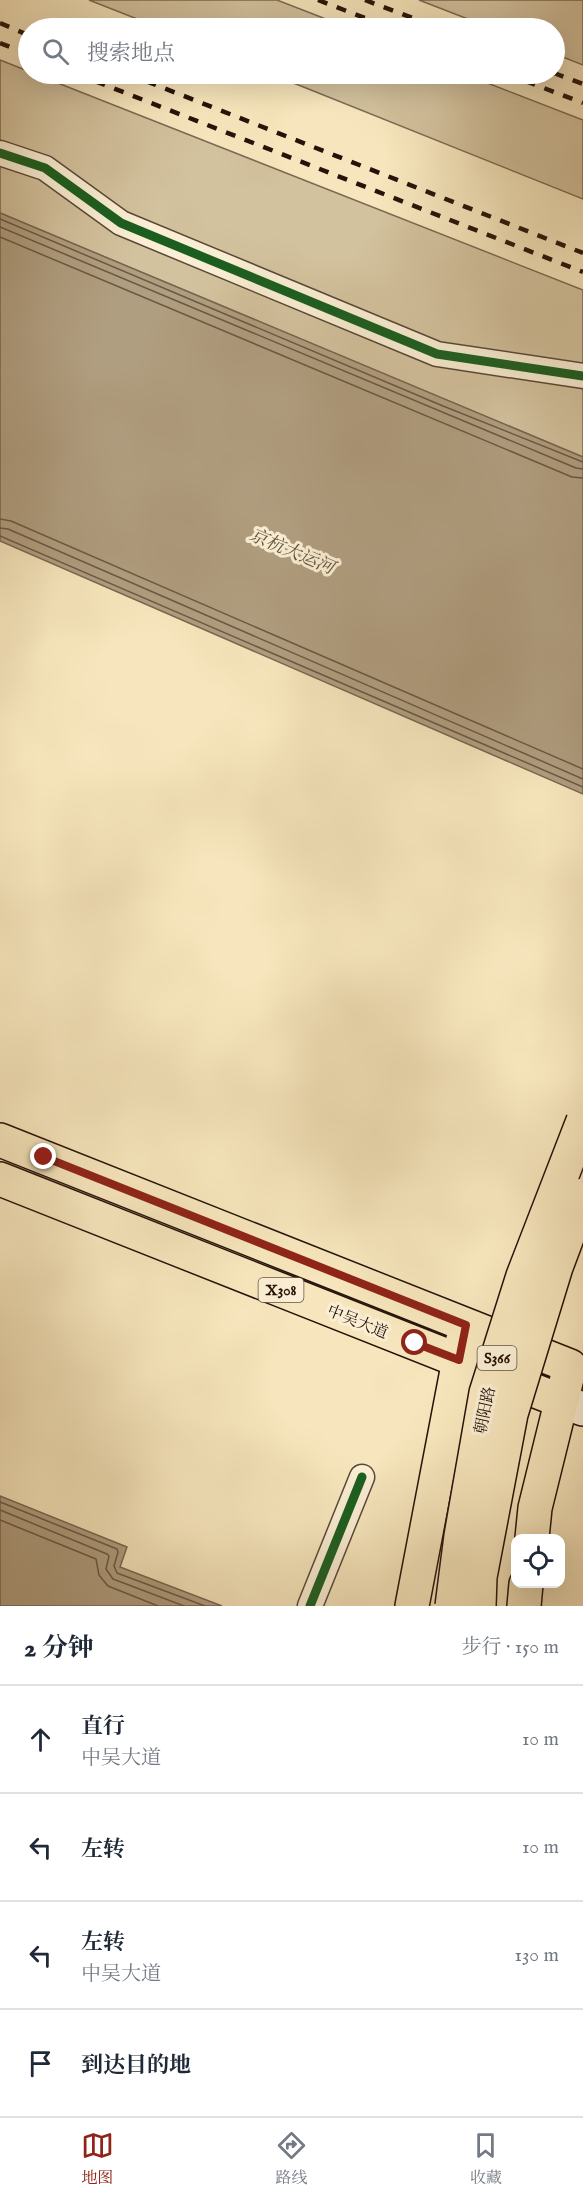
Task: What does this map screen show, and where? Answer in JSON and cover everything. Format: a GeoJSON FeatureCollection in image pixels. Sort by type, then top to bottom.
{"type":"FeatureCollection","features":[{"type":"Feature","properties":{"kind":"main road","name":"朝阳路"},"geometry":{"type":"LineString","coordinates":[[452,1606],[461,1536],[486,1393],[523,1276],[583,1120]]}},
{"type":"Feature","properties":{"kind":"main road","name":"X308"},"geometry":{"type":"LineString","coordinates":[[0,1140],[576,1368]]}},
{"type":"Feature","properties":{"kind":"main road","name":"中吴大道"},"geometry":{"type":"LineString","coordinates":[[0,1179],[572,1405]]}},
{"type":"Feature","properties":{"kind":"main road","name":"朝阳路"},"geometry":{"type":"LineString","coordinates":[[479,1606],[480,1577],[511,1414],[556,1267],[583,1195]]}},
{"type":"Feature","properties":{"kind":"main road"},"geometry":{"type":"LineString","coordinates":[[412,1606],[466,1325]]}},
{"type":"Feature","properties":{"kind":"main road"},"geometry":{"type":"LineString","coordinates":[[532,1534],[535,1508],[572,1405],[576,1368]]}},
{"type":"Feature","properties":{"kind":"main road"},"geometry":{"type":"LineString","coordinates":[[524,1606],[526,1588]]}},
{"type":"Feature","properties":{"kind":"street"},"geometry":{"type":"LineString","coordinates":[[0,153],[45,168],[121,223],[437,354],[583,376]]}},
{"type":"Feature","properties":{"kind":"street"},"geometry":{"type":"LineString","coordinates":[[310,1606],[362,1477]]}},
{"type":"Feature","properties":{"kind":"shaded area"},"geometry":{"type":"Polygon","coordinates":[[[89,0],[277,0],[323,18],[135,18],[89,0]]]}},
{"type":"Feature","properties":{"kind":"shaded area"},"geometry":{"type":"Polygon","coordinates":[[[419,0],[583,0],[583,65],[565,58],[565,18],[465,18],[419,0]]]}},
{"type":"Feature","properties":{"kind":"shaded area"},"geometry":{"type":"Polygon","coordinates":[[[0,60],[18,67],[18,84],[60,84],[583,290],[583,457],[0,213],[0,60]]]}},
{"type":"Feature","properties":{"kind":"shaded area"},"geometry":{"type":"Polygon","coordinates":[[[296,84],[490,84],[583,120],[583,199],[296,84]]]}},
{"type":"Feature","properties":{"kind":"water","name":"京杭大运河"},"geometry":{"type":"Polygon","coordinates":[[[0,213],[583,457],[583,794],[0,541],[0,213]]]}},
{"type":"Feature","properties":{"kind":"water"},"geometry":{"type":"Polygon","coordinates":[[[0,1496],[127,1547],[120,1567],[222,1606],[0,1606],[0,1496]]]}},
{"type":"Feature","properties":{"kind":"railway"},"geometry":{"type":"LineString","coordinates":[[318,0],[365,18]]}},
{"type":"Feature","properties":{"kind":"railway"},"geometry":{"type":"LineString","coordinates":[[365,0],[413,18]]}},
{"type":"Feature","properties":{"kind":"railway"},"geometry":{"type":"LineString","coordinates":[[0,23],[18,31]]}},
{"type":"Feature","properties":{"kind":"railway"},"geometry":{"type":"LineString","coordinates":[[0,43],[18,50]]}},
{"type":"Feature","properties":{"kind":"railway"},"geometry":{"type":"LineString","coordinates":[[565,77],[583,84]]}},
{"type":"Feature","properties":{"kind":"railway"},"geometry":{"type":"LineString","coordinates":[[103,84],[583,272]]}},
{"type":"Feature","properties":{"kind":"railway"},"geometry":{"type":"LineString","coordinates":[[153,84],[583,253]]}},
{"type":"Feature","properties":{"kind":"railway"},"geometry":{"type":"LineString","coordinates":[[533,84],[583,103]]}},
{"type":"Feature","properties":{"kind":"cycle path"},"geometry":{"type":"LineString","coordinates":[[0,153],[45,168],[121,223],[437,354],[583,376]]}},
{"type":"Feature","properties":{"kind":"cycle path"},"geometry":{"type":"LineString","coordinates":[[310,1606],[362,1477]]}},
{"type":"Feature","properties":{"kind":"route"},"geometry":{"type":"LineString","coordinates":[[44,1157],[466,1325],[459,1360],[415,1343]]}}]}
